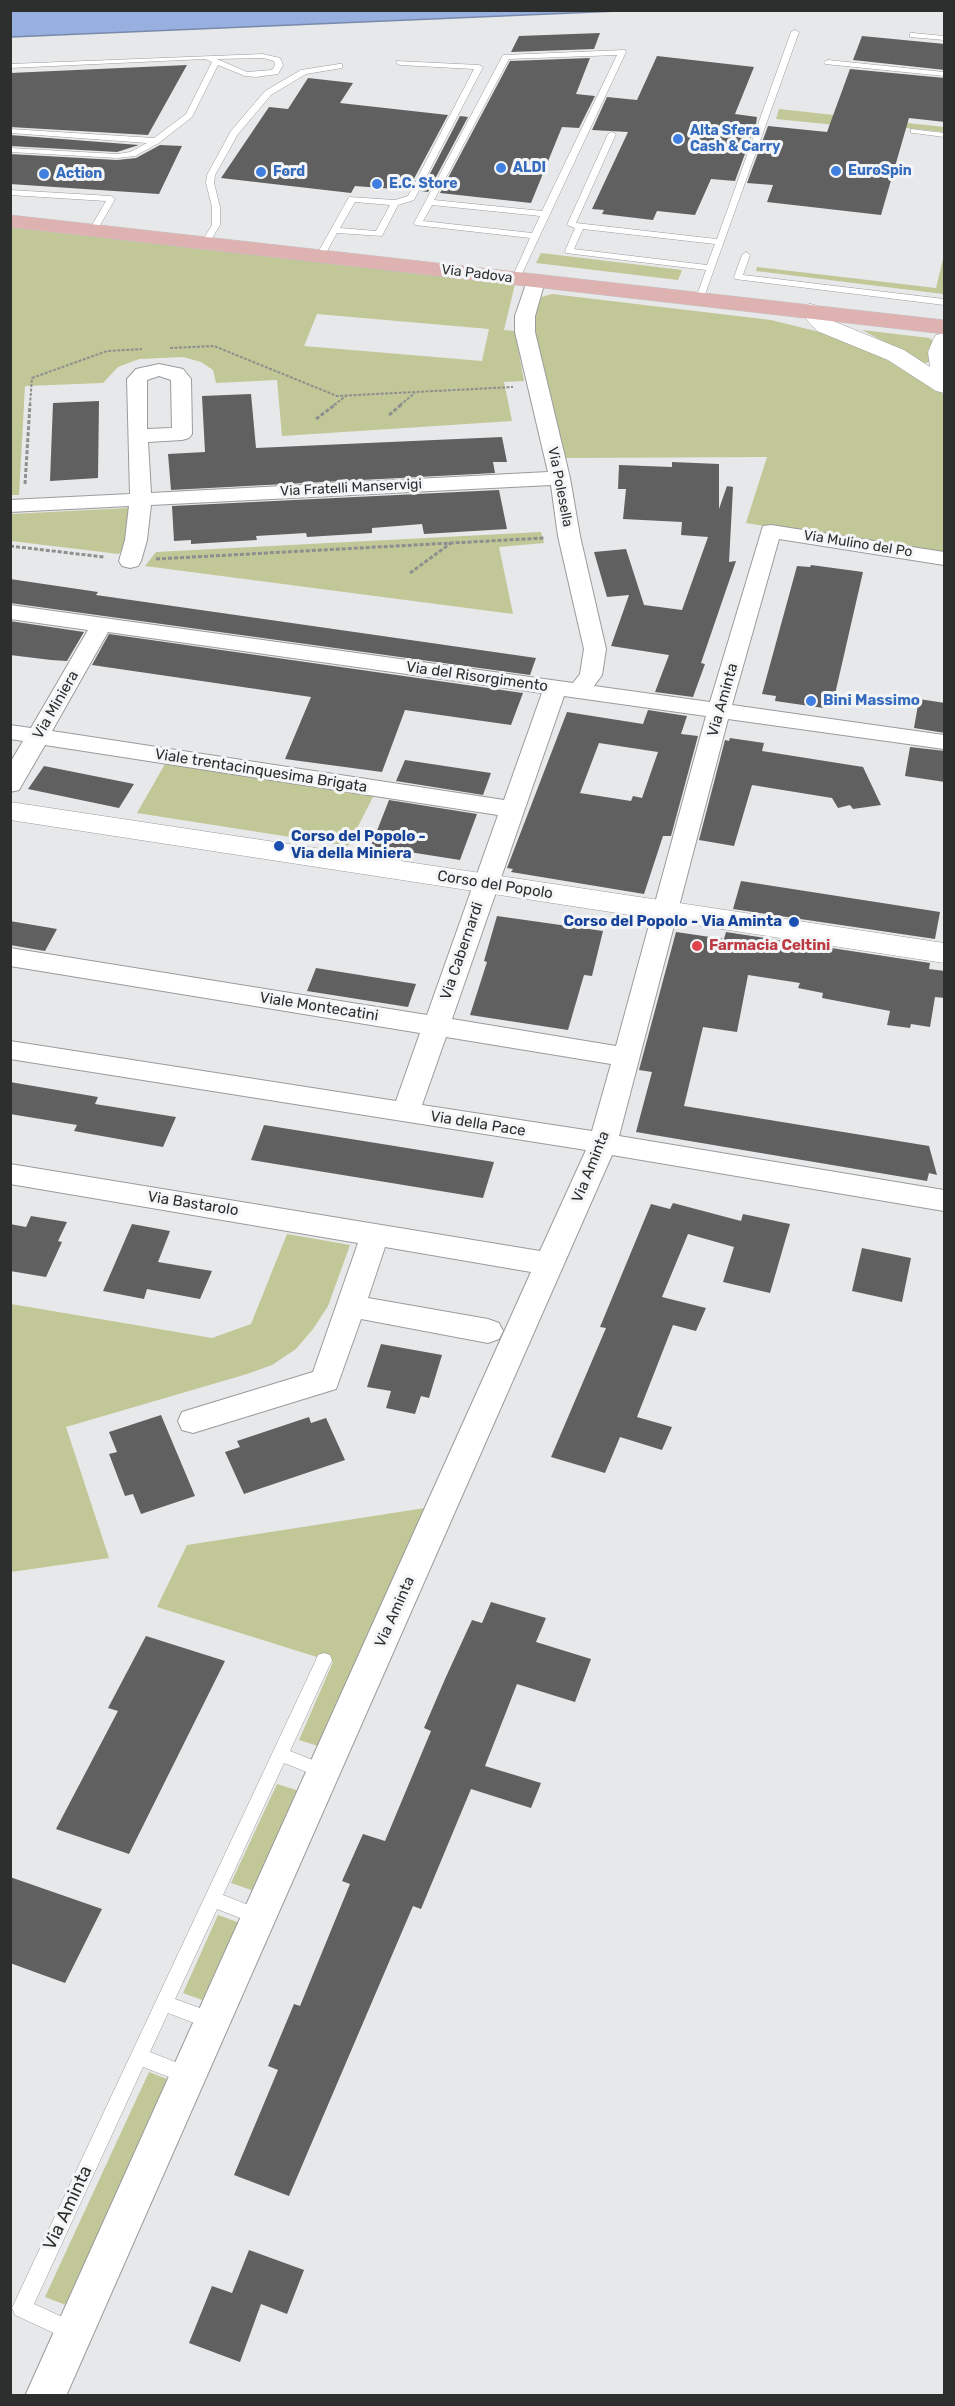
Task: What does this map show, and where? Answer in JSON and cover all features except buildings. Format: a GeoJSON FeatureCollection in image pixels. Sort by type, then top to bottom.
{"type":"FeatureCollection","features":[{"type":"Feature","properties":{"kind":"main road","name":"Via Padova"},"geometry":{"type":"LineString","coordinates":[[10,221],[945,327]]}},
{"type":"Feature","properties":{"kind":"street","name":"Via Polesella"},"geometry":{"type":"LineString","coordinates":[[526,279],[525,316],[537,386],[560,478],[569,536],[595,649],[591,675],[579,691]]}},
{"type":"Feature","properties":{"kind":"street"},"geometry":{"type":"LineString","coordinates":[[810,311],[825,326],[896,355],[945,386]]}},
{"type":"Feature","properties":{"kind":"street"},"geometry":{"type":"LineString","coordinates":[[945,340],[939,352],[941,369],[945,375]]}},
{"type":"Feature","properties":{"kind":"street"},"geometry":{"type":"LineString","coordinates":[[130,561],[136,540],[141,498],[137,436]]}},
{"type":"Feature","properties":{"kind":"street","name":"Via Fratelli Manservigi"},"geometry":{"type":"LineString","coordinates":[[17,505],[560,478]]}},
{"type":"Feature","properties":{"kind":"street","name":"Via Mulino del Po"},"geometry":{"type":"LineString","coordinates":[[771,531],[945,558]]}},
{"type":"Feature","properties":{"kind":"street","name":"Via Aminta"},"geometry":{"type":"LineString","coordinates":[[45,2396],[603,1143],[719,710],[771,531]]}},
{"type":"Feature","properties":{"kind":"street","name":"Via del Risorgimento"},"geometry":{"type":"LineString","coordinates":[[10,612],[945,742]]}},
{"type":"Feature","properties":{"kind":"street","name":"Via Miniera"},"geometry":{"type":"LineString","coordinates":[[10,785],[102,624]]}},
{"type":"Feature","properties":{"kind":"street","name":"Via Cabernardi"},"geometry":{"type":"LineString","coordinates":[[406,1112],[555,688]]}},
{"type":"Feature","properties":{"kind":"street","name":"Viale trentacinquesima Brigata"},"geometry":{"type":"LineString","coordinates":[[10,732],[512,809]]}},
{"type":"Feature","properties":{"kind":"street","name":"Corso del Popolo"},"geometry":{"type":"LineString","coordinates":[[10,811],[945,954]]}},
{"type":"Feature","properties":{"kind":"street","name":"Viale Montecatini"},"geometry":{"type":"LineString","coordinates":[[10,957],[627,1057]]}},
{"type":"Feature","properties":{"kind":"street","name":"Via della Pace"},"geometry":{"type":"LineString","coordinates":[[10,1050],[603,1143],[945,1201]]}},
{"type":"Feature","properties":{"kind":"street","name":"Via Bastarolo"},"geometry":{"type":"LineString","coordinates":[[10,1174],[550,1264]]}},
{"type":"Feature","properties":{"kind":"street"},"geometry":{"type":"LineString","coordinates":[[193,1421],[325,1380],[375,1235]]}},
{"type":"Feature","properties":{"kind":"street"},"geometry":{"type":"LineString","coordinates":[[351,1306],[488,1331]]}},
{"type":"Feature","properties":{"kind":"lane"},"geometry":{"type":"LineString","coordinates":[[700,298],[795,32]]}},
{"type":"Feature","properties":{"kind":"lane"},"geometry":{"type":"LineString","coordinates":[[913,35],[945,38]]}},
{"type":"Feature","properties":{"kind":"lane"},"geometry":{"type":"LineString","coordinates":[[526,279],[530,246],[534,236],[622,52],[506,57],[417,223],[534,236]]}},
{"type":"Feature","properties":{"kind":"lane"},"geometry":{"type":"LineString","coordinates":[[10,66],[206,57],[263,56],[277,60],[279,66],[275,72],[244,74],[206,57]]}},
{"type":"Feature","properties":{"kind":"lane"},"geometry":{"type":"LineString","coordinates":[[10,150],[117,156],[132,154],[156,141],[189,115],[216,62]]}},
{"type":"Feature","properties":{"kind":"lane"},"geometry":{"type":"LineString","coordinates":[[828,62],[945,74]]}},
{"type":"Feature","properties":{"kind":"lane"},"geometry":{"type":"LineString","coordinates":[[320,256],[352,199],[394,203],[411,198],[479,67],[400,63]]}},
{"type":"Feature","properties":{"kind":"lane"},"geometry":{"type":"LineString","coordinates":[[205,243],[216,225],[211,175],[234,133],[268,93],[304,72],[339,66]]}},
{"type":"Feature","properties":{"kind":"lane"},"geometry":{"type":"LineString","coordinates":[[10,131],[156,141]]}},
{"type":"Feature","properties":{"kind":"lane"},"geometry":{"type":"LineString","coordinates":[[914,131],[945,135]]}},
{"type":"Feature","properties":{"kind":"lane"},"geometry":{"type":"LineString","coordinates":[[612,134],[571,225],[719,242]]}},
{"type":"Feature","properties":{"kind":"lane"},"geometry":{"type":"LineString","coordinates":[[10,192],[111,199],[95,227],[88,230]]}},
{"type":"Feature","properties":{"kind":"lane"},"geometry":{"type":"LineString","coordinates":[[429,201],[545,214]]}},
{"type":"Feature","properties":{"kind":"lane"},"geometry":{"type":"LineString","coordinates":[[336,230],[379,234],[394,203]]}},
{"type":"Feature","properties":{"kind":"lane"},"geometry":{"type":"LineString","coordinates":[[580,226],[569,251],[710,268]]}},
{"type":"Feature","properties":{"kind":"lane"},"geometry":{"type":"LineString","coordinates":[[746,255],[738,277],[945,302]]}},
{"type":"Feature","properties":{"kind":"lane","name":"Via Aminta"},"geometry":{"type":"LineString","coordinates":[[74,2332],[22,2308],[324,1660]]}},
{"type":"Feature","properties":{"kind":"lane"},"geometry":{"type":"LineString","coordinates":[[280,1754],[324,1772]]}},
{"type":"Feature","properties":{"kind":"lane"},"geometry":{"type":"LineString","coordinates":[[213,1899],[259,1917]]}},
{"type":"Feature","properties":{"kind":"lane"},"geometry":{"type":"LineString","coordinates":[[164,2002],[213,2021]]}},
{"type":"Feature","properties":{"kind":"lane"},"geometry":{"type":"LineString","coordinates":[[139,2057],[188,2076]]}},
{"type":"Feature","properties":{"kind":"path"},"geometry":{"type":"LineString","coordinates":[[166,348],[214,346],[337,396],[537,386]]}},
{"type":"Feature","properties":{"kind":"path"},"geometry":{"type":"LineString","coordinates":[[17,505],[32,378],[107,351],[142,349]]}},
{"type":"Feature","properties":{"kind":"path"},"geometry":{"type":"LineString","coordinates":[[389,415],[416,392]]}},
{"type":"Feature","properties":{"kind":"path"},"geometry":{"type":"LineString","coordinates":[[315,419],[347,395]]}},
{"type":"Feature","properties":{"kind":"path"},"geometry":{"type":"LineString","coordinates":[[10,546],[130,561],[569,536]]}},
{"type":"Feature","properties":{"kind":"path"},"geometry":{"type":"LineString","coordinates":[[410,573],[452,543]]}},
{"type":"Feature","properties":{"kind":"green space"},"geometry":{"type":"Polygon","coordinates":[[[779,109],[944,127],[944,132],[906,128],[905,132],[776,119],[779,109]]]}},
{"type":"Feature","properties":{"kind":"green space"},"geometry":{"type":"Polygon","coordinates":[[[11,227],[515,284],[504,330],[515,331],[524,381],[504,382],[512,421],[282,436],[277,380],[216,383],[213,370],[201,362],[183,357],[139,359],[118,367],[103,383],[25,386],[19,495],[11,495],[11,227]],[[317,314],[304,346],[482,361],[489,329],[317,314]]]}},
{"type":"Feature","properties":{"kind":"green space"},"geometry":{"type":"Polygon","coordinates":[[[541,253],[682,270],[678,280],[536,263],[541,253]]]}},
{"type":"Feature","properties":{"kind":"green space"},"geometry":{"type":"Polygon","coordinates":[[[944,255],[943,294],[756,271],[757,267],[936,288],[944,255]]]}},
{"type":"Feature","properties":{"kind":"green space"},"geometry":{"type":"Polygon","coordinates":[[[552,294],[771,320],[840,337],[876,351],[938,389],[944,395],[944,554],[746,523],[767,457],[561,458],[530,328],[535,307],[541,297],[552,294]]]}},
{"type":"Feature","properties":{"kind":"green space"},"geometry":{"type":"Polygon","coordinates":[[[862,330],[929,338],[934,341],[930,362],[924,363],[862,330]]]}},
{"type":"Feature","properties":{"kind":"green space"},"geometry":{"type":"Polygon","coordinates":[[[128,508],[128,540],[119,554],[11,541],[11,514],[128,508]]]}},
{"type":"Feature","properties":{"kind":"green space"},"geometry":{"type":"Polygon","coordinates":[[[541,532],[544,543],[499,547],[513,614],[145,566],[156,552],[541,532]]]}},
{"type":"Feature","properties":{"kind":"green space"},"geometry":{"type":"Polygon","coordinates":[[[165,764],[374,795],[348,846],[137,813],[165,764]]]}},
{"type":"Feature","properties":{"kind":"green space"},"geometry":{"type":"Polygon","coordinates":[[[287,1234],[350,1245],[328,1306],[313,1329],[296,1349],[272,1365],[66,1427],[109,1558],[11,1572],[11,1304],[212,1338],[251,1324],[287,1234]]]}},
{"type":"Feature","properties":{"kind":"green space"},"geometry":{"type":"Polygon","coordinates":[[[425,1508],[318,1746],[299,1740],[333,1662],[157,1607],[187,1545],[425,1508]]]}},
{"type":"Feature","properties":{"kind":"green space"},"geometry":{"type":"Polygon","coordinates":[[[277,1784],[299,1791],[254,1891],[231,1883],[277,1784]]]}},
{"type":"Feature","properties":{"kind":"green space"},"geometry":{"type":"Polygon","coordinates":[[[218,1915],[240,1923],[205,2001],[183,1993],[218,1915]]]}},
{"type":"Feature","properties":{"kind":"green space"},"geometry":{"type":"Polygon","coordinates":[[[149,2072],[172,2081],[71,2307],[45,2297],[149,2072]]]}},
{"type":"Feature","properties":{"kind":"water"},"geometry":{"type":"Polygon","coordinates":[[[11,10],[619,10],[619,11],[11,37],[11,10]]]}},
{"type":"Feature","properties":{"kind":"place","name":"Alta Sfera Cash & Carry"},"geometry":{"type":"Point","coordinates":[678,139]}},
{"type":"Feature","properties":{"kind":"place","name":"ALDI"},"geometry":{"type":"Point","coordinates":[501,168]}},
{"type":"Feature","properties":{"kind":"place","name":"EuroSpin"},"geometry":{"type":"Point","coordinates":[836,171]}},
{"type":"Feature","properties":{"kind":"place","name":"Ford"},"geometry":{"type":"Point","coordinates":[261,172]}},
{"type":"Feature","properties":{"kind":"place","name":"Action"},"geometry":{"type":"Point","coordinates":[44,174]}},
{"type":"Feature","properties":{"kind":"place","name":"E.C. Store"},"geometry":{"type":"Point","coordinates":[377,184]}},
{"type":"Feature","properties":{"kind":"place","name":"Bini Massimo"},"geometry":{"type":"Point","coordinates":[811,701]}},
{"type":"Feature","properties":{"kind":"place","name":"Corso del Popolo - Via della Miniera"},"geometry":{"type":"Point","coordinates":[279,846]}},
{"type":"Feature","properties":{"kind":"place","name":"Corso del Popolo - Via Aminta"},"geometry":{"type":"Point","coordinates":[794,922]}},
{"type":"Feature","properties":{"kind":"place","name":"Farmacia Celtini"},"geometry":{"type":"Point","coordinates":[697,946]}}]}
